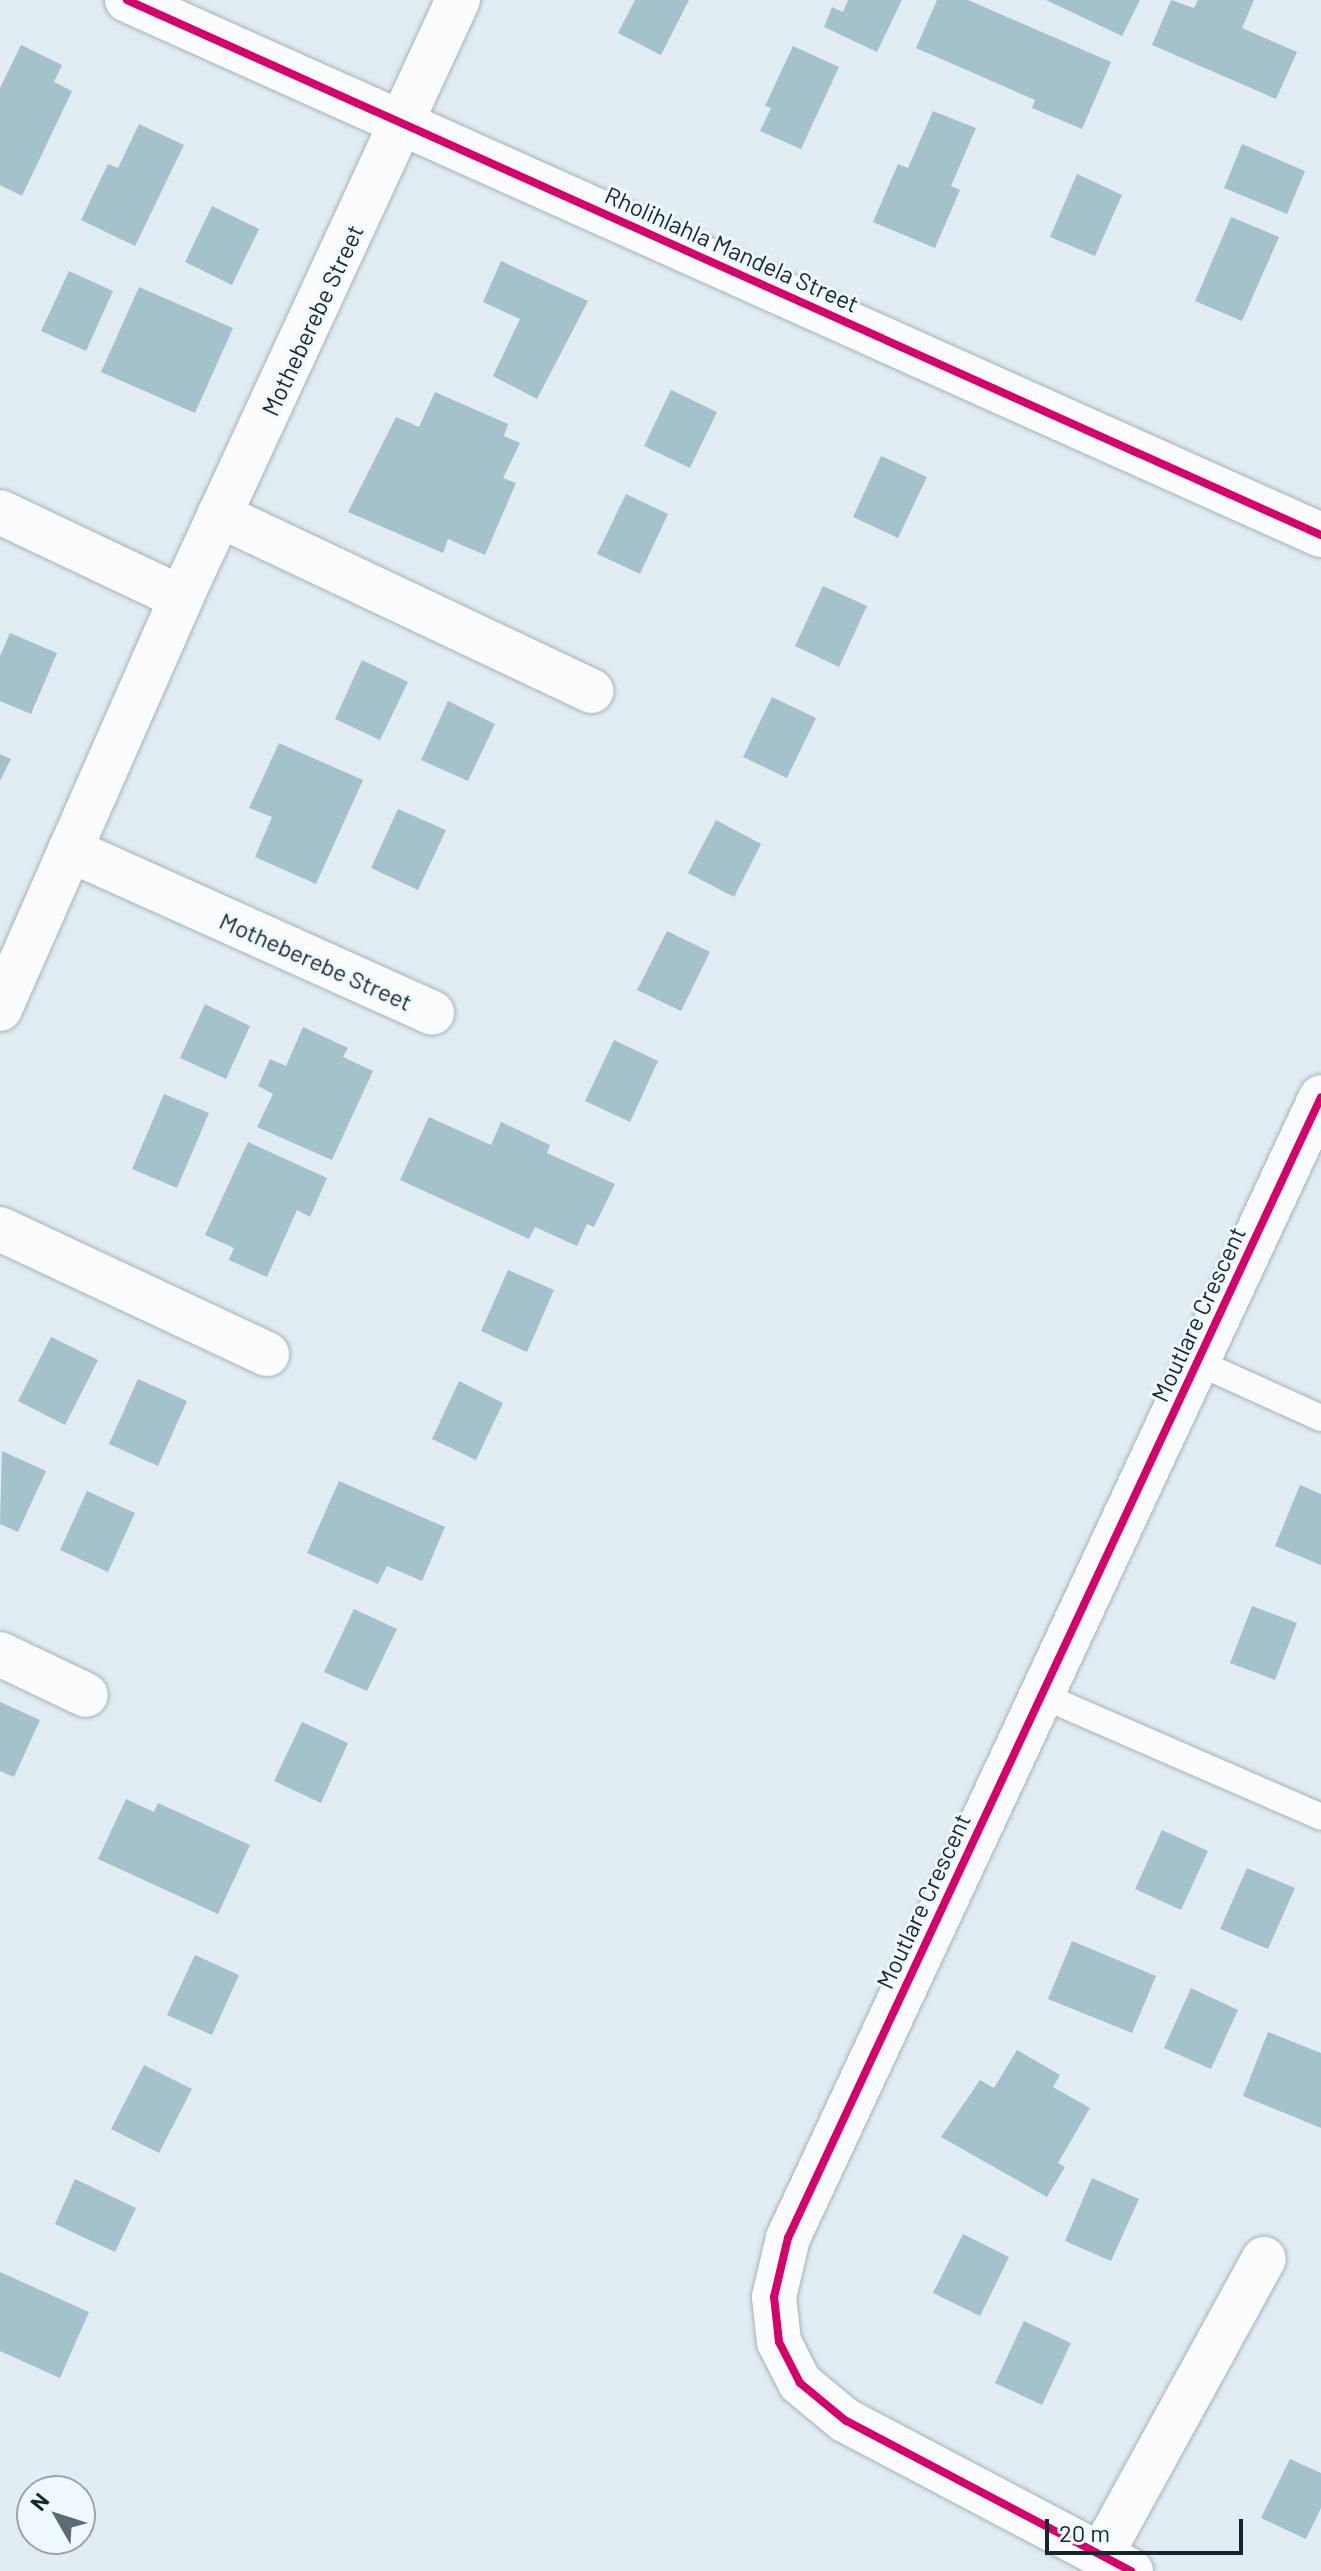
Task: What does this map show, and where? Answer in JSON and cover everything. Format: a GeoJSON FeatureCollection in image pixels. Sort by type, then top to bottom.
{"type":"FeatureCollection","features":[{"type":"Feature","properties":{"kind":"street","name":"Rholihlahla Mandela Street"},"geometry":{"type":"LineString","coordinates":[[127,0],[1321,535]]}},
{"type":"Feature","properties":{"kind":"street","name":"Motheberebe Street"},"geometry":{"type":"LineString","coordinates":[[0,1009],[181,598],[404,124],[458,0]]}},
{"type":"Feature","properties":{"kind":"street"},"geometry":{"type":"LineString","coordinates":[[0,512],[181,598]]}},
{"type":"Feature","properties":{"kind":"street"},"geometry":{"type":"LineString","coordinates":[[219,515],[592,691]]}},
{"type":"Feature","properties":{"kind":"street","name":"Motheberebe Street"},"geometry":{"type":"LineString","coordinates":[[70,850],[432,1013]]}},
{"type":"Feature","properties":{"kind":"street","name":"Moutlare Crescent"},"geometry":{"type":"LineString","coordinates":[[1264,2259],[1116,2563],[846,2421],[800,2383],[779,2342],[774,2297],[788,2238],[1321,1097]]}},
{"type":"Feature","properties":{"kind":"street"},"geometry":{"type":"LineString","coordinates":[[0,1229],[267,1354]]}},
{"type":"Feature","properties":{"kind":"street"},"geometry":{"type":"LineString","coordinates":[[0,1654],[86,1695]]}},
{"type":"Feature","properties":{"kind":"lane","name":"Moutlare Crescent"},"geometry":{"type":"LineString","coordinates":[[1197,1362],[1321,1418]]}},
{"type":"Feature","properties":{"kind":"lane"},"geometry":{"type":"LineString","coordinates":[[1041,1695],[1321,1817]]}},
{"type":"Feature","properties":{"kind":"building"},"geometry":{"type":"Polygon","coordinates":[[[635,0],[689,0],[661,55],[618,33],[635,0]]]}},
{"type":"Feature","properties":{"kind":"building"},"geometry":{"type":"Polygon","coordinates":[[[848,0],[902,0],[877,52],[824,27],[832,7],[843,12],[848,0]]]}},
{"type":"Feature","properties":{"kind":"building"},"geometry":{"type":"Polygon","coordinates":[[[937,0],[968,0],[1111,62],[1082,129],[1032,108],[1035,100],[916,48],[937,0]]]}},
{"type":"Feature","properties":{"kind":"building"},"geometry":{"type":"Polygon","coordinates":[[[1046,0],[1140,0],[1122,36],[1046,0]]]}},
{"type":"Feature","properties":{"kind":"building"},"geometry":{"type":"Polygon","coordinates":[[[1171,0],[1194,8],[1198,0],[1254,0],[1242,28],[1297,52],[1276,99],[1152,45],[1171,0]]]}},
{"type":"Feature","properties":{"kind":"building"},"geometry":{"type":"Polygon","coordinates":[[[21,45],[62,65],[54,82],[72,91],[22,196],[0,185],[0,88],[21,45]]]}},
{"type":"Feature","properties":{"kind":"building"},"geometry":{"type":"Polygon","coordinates":[[[793,46],[839,67],[801,149],[760,131],[771,108],[765,106],[793,46]]]}},
{"type":"Feature","properties":{"kind":"building"},"geometry":{"type":"Polygon","coordinates":[[[933,111],[976,128],[951,186],[960,190],[935,248],[873,222],[898,164],[908,168],[933,111]]]}},
{"type":"Feature","properties":{"kind":"building"},"geometry":{"type":"Polygon","coordinates":[[[139,124],[184,145],[135,246],[81,220],[108,164],[118,168],[139,124]]]}},
{"type":"Feature","properties":{"kind":"building"},"geometry":{"type":"Polygon","coordinates":[[[1242,144],[1305,171],[1287,214],[1224,188],[1242,144]]]}},
{"type":"Feature","properties":{"kind":"building"},"geometry":{"type":"Polygon","coordinates":[[[1077,174],[1122,195],[1095,256],[1050,237],[1077,174]]]}},
{"type":"Feature","properties":{"kind":"building"},"geometry":{"type":"Polygon","coordinates":[[[212,206],[259,229],[232,285],[185,262],[212,206]]]}},
{"type":"Feature","properties":{"kind":"building"},"geometry":{"type":"Polygon","coordinates":[[[1231,217],[1279,237],[1242,321],[1195,301],[1231,217]]]}},
{"type":"Feature","properties":{"kind":"building"},"geometry":{"type":"Polygon","coordinates":[[[501,261],[588,301],[537,399],[493,376],[520,319],[483,302],[501,261]]]}},
{"type":"Feature","properties":{"kind":"building"},"geometry":{"type":"Polygon","coordinates":[[[69,271],[113,291],[86,351],[41,331],[69,271]]]}},
{"type":"Feature","properties":{"kind":"building"},"geometry":{"type":"Polygon","coordinates":[[[139,287],[233,328],[195,413],[101,372],[139,287]]]}},
{"type":"Feature","properties":{"kind":"building"},"geometry":{"type":"Polygon","coordinates":[[[671,390],[717,412],[690,468],[644,446],[671,390]]]}},
{"type":"Feature","properties":{"kind":"building"},"geometry":{"type":"Polygon","coordinates":[[[435,392],[508,424],[504,436],[520,443],[503,478],[516,483],[485,555],[448,539],[443,553],[348,512],[396,417],[419,427],[435,392]]]}},
{"type":"Feature","properties":{"kind":"building"},"geometry":{"type":"Polygon","coordinates":[[[881,456],[927,477],[898,538],[853,517],[881,456]]]}},
{"type":"Feature","properties":{"kind":"building"},"geometry":{"type":"Polygon","coordinates":[[[626,494],[668,514],[640,574],[597,554],[626,494]]]}},
{"type":"Feature","properties":{"kind":"building"},"geometry":{"type":"Polygon","coordinates":[[[823,586],[867,606],[839,667],[795,646],[823,586]]]}},
{"type":"Feature","properties":{"kind":"building"},"geometry":{"type":"Polygon","coordinates":[[[10,633],[57,653],[31,714],[0,701],[0,656],[10,633]]]}},
{"type":"Feature","properties":{"kind":"building"},"geometry":{"type":"Polygon","coordinates":[[[362,660],[408,682],[380,740],[335,719],[362,660]]]}},
{"type":"Feature","properties":{"kind":"building"},"geometry":{"type":"Polygon","coordinates":[[[772,697],[816,718],[787,778],[743,757],[772,697]]]}},
{"type":"Feature","properties":{"kind":"building"},"geometry":{"type":"Polygon","coordinates":[[[448,701],[495,724],[468,781],[421,760],[448,701]]]}},
{"type":"Feature","properties":{"kind":"building"},"geometry":{"type":"Polygon","coordinates":[[[279,743],[363,780],[316,884],[255,857],[272,817],[249,808],[279,743]]]}},
{"type":"Feature","properties":{"kind":"building"},"geometry":{"type":"Polygon","coordinates":[[[0,754],[11,759],[0,781],[0,754]]]}},
{"type":"Feature","properties":{"kind":"building"},"geometry":{"type":"Polygon","coordinates":[[[398,809],[446,830],[418,890],[371,868],[398,809]]]}},
{"type":"Feature","properties":{"kind":"building"},"geometry":{"type":"Polygon","coordinates":[[[716,820],[761,844],[734,897],[688,873],[716,820]]]}},
{"type":"Feature","properties":{"kind":"building"},"geometry":{"type":"Polygon","coordinates":[[[667,931],[710,952],[681,1011],[637,990],[667,931]]]}},
{"type":"Feature","properties":{"kind":"building"},"geometry":{"type":"Polygon","coordinates":[[[205,1004],[250,1026],[226,1079],[180,1058],[205,1004]]]}},
{"type":"Feature","properties":{"kind":"building"},"geometry":{"type":"Polygon","coordinates":[[[303,1027],[348,1048],[343,1057],[373,1071],[332,1160],[257,1127],[273,1094],[258,1086],[270,1059],[286,1066],[303,1027]]]}},
{"type":"Feature","properties":{"kind":"building"},"geometry":{"type":"Polygon","coordinates":[[[614,1040],[658,1061],[630,1122],[585,1101],[614,1040]]]}},
{"type":"Feature","properties":{"kind":"building"},"geometry":{"type":"Polygon","coordinates":[[[164,1094],[209,1113],[177,1188],[132,1169],[164,1094]]]}},
{"type":"Feature","properties":{"kind":"building"},"geometry":{"type":"Polygon","coordinates":[[[429,1117],[491,1145],[501,1122],[550,1145],[547,1153],[615,1184],[594,1227],[587,1224],[577,1246],[535,1227],[529,1239],[400,1180],[429,1117]]]}},
{"type":"Feature","properties":{"kind":"building"},"geometry":{"type":"Polygon","coordinates":[[[248,1142],[327,1178],[310,1217],[297,1210],[267,1277],[229,1260],[234,1248],[205,1235],[248,1142]]]}},
{"type":"Feature","properties":{"kind":"building"},"geometry":{"type":"Polygon","coordinates":[[[508,1270],[554,1290],[527,1352],[481,1331],[508,1270]]]}},
{"type":"Feature","properties":{"kind":"building"},"geometry":{"type":"Polygon","coordinates":[[[51,1337],[98,1360],[65,1425],[18,1401],[51,1337]]]}},
{"type":"Feature","properties":{"kind":"building"},"geometry":{"type":"Polygon","coordinates":[[[138,1379],[187,1401],[158,1466],[109,1444],[138,1379]]]}},
{"type":"Feature","properties":{"kind":"building"},"geometry":{"type":"Polygon","coordinates":[[[459,1381],[503,1403],[476,1460],[432,1439],[459,1381]]]}},
{"type":"Feature","properties":{"kind":"building"},"geometry":{"type":"Polygon","coordinates":[[[2,1451],[46,1471],[18,1532],[0,1524],[2,1451]]]}},
{"type":"Feature","properties":{"kind":"building"},"geometry":{"type":"Polygon","coordinates":[[[339,1481],[445,1527],[422,1581],[387,1566],[378,1584],[307,1553],[339,1481]]]}},
{"type":"Feature","properties":{"kind":"building"},"geometry":{"type":"Polygon","coordinates":[[[1300,1485],[1321,1494],[1321,1565],[1275,1546],[1300,1485]]]}},
{"type":"Feature","properties":{"kind":"building"},"geometry":{"type":"Polygon","coordinates":[[[87,1491],[135,1513],[108,1572],[60,1550],[87,1491]]]}},
{"type":"Feature","properties":{"kind":"building"},"geometry":{"type":"Polygon","coordinates":[[[1252,1606],[1297,1623],[1275,1680],[1230,1663],[1252,1606]]]}},
{"type":"Feature","properties":{"kind":"building"},"geometry":{"type":"Polygon","coordinates":[[[354,1609],[397,1629],[367,1691],[324,1672],[354,1609]]]}},
{"type":"Feature","properties":{"kind":"building"},"geometry":{"type":"Polygon","coordinates":[[[0,1702],[40,1720],[14,1777],[0,1771],[0,1702]]]}},
{"type":"Feature","properties":{"kind":"building"},"geometry":{"type":"Polygon","coordinates":[[[302,1722],[348,1743],[321,1803],[274,1781],[302,1722]]]}},
{"type":"Feature","properties":{"kind":"building"},"geometry":{"type":"Polygon","coordinates":[[[126,1799],[154,1812],[158,1803],[250,1845],[218,1914],[98,1859],[126,1799]]]}},
{"type":"Feature","properties":{"kind":"building"},"geometry":{"type":"Polygon","coordinates":[[[1162,1830],[1208,1851],[1181,1910],[1135,1889],[1162,1830]]]}},
{"type":"Feature","properties":{"kind":"building"},"geometry":{"type":"Polygon","coordinates":[[[1247,1868],[1295,1888],[1268,1949],[1220,1929],[1247,1868]]]}},
{"type":"Feature","properties":{"kind":"building"},"geometry":{"type":"Polygon","coordinates":[[[1072,1941],[1156,1976],[1132,2033],[1048,1999],[1072,1941]]]}},
{"type":"Feature","properties":{"kind":"building"},"geometry":{"type":"Polygon","coordinates":[[[195,1955],[239,1975],[212,2035],[167,2015],[195,1955]]]}},
{"type":"Feature","properties":{"kind":"building"},"geometry":{"type":"Polygon","coordinates":[[[1191,1988],[1238,2010],[1211,2069],[1164,2048],[1191,1988]]]}},
{"type":"Feature","properties":{"kind":"building"},"geometry":{"type":"Polygon","coordinates":[[[1268,2032],[1321,2053],[1321,2128],[1243,2096],[1268,2032]]]}},
{"type":"Feature","properties":{"kind":"building"},"geometry":{"type":"Polygon","coordinates":[[[1017,2050],[1060,2075],[1053,2087],[1090,2108],[1058,2163],[1065,2167],[1047,2197],[941,2137],[980,2080],[994,2088],[1017,2050]]]}},
{"type":"Feature","properties":{"kind":"building"},"geometry":{"type":"Polygon","coordinates":[[[144,2065],[192,2089],[159,2153],[111,2129],[144,2065]]]}},
{"type":"Feature","properties":{"kind":"building"},"geometry":{"type":"Polygon","coordinates":[[[1092,2178],[1139,2199],[1111,2261],[1065,2241],[1092,2178]]]}},
{"type":"Feature","properties":{"kind":"building"},"geometry":{"type":"Polygon","coordinates":[[[75,2179],[136,2208],[115,2252],[55,2224],[75,2179]]]}},
{"type":"Feature","properties":{"kind":"building"},"geometry":{"type":"Polygon","coordinates":[[[963,2234],[1009,2257],[980,2316],[933,2293],[963,2234]]]}},
{"type":"Feature","properties":{"kind":"building"},"geometry":{"type":"Polygon","coordinates":[[[0,2272],[89,2312],[60,2378],[0,2351],[0,2272]]]}},
{"type":"Feature","properties":{"kind":"building"},"geometry":{"type":"Polygon","coordinates":[[[1024,2321],[1071,2343],[1042,2405],[995,2383],[1024,2321]]]}},
{"type":"Feature","properties":{"kind":"building"},"geometry":{"type":"Polygon","coordinates":[[[1290,2459],[1321,2473],[1321,2508],[1306,2539],[1261,2518],[1290,2459]]]}},
{"type":"Feature","properties":{"kind":"cycle path"},"geometry":{"type":"LineString","coordinates":[[127,0],[1321,535]]}},
{"type":"Feature","properties":{"kind":"cycle path"},"geometry":{"type":"LineString","coordinates":[[1131,2571],[846,2421],[800,2383],[779,2342],[774,2297],[788,2238],[1321,1097]]}}]}
